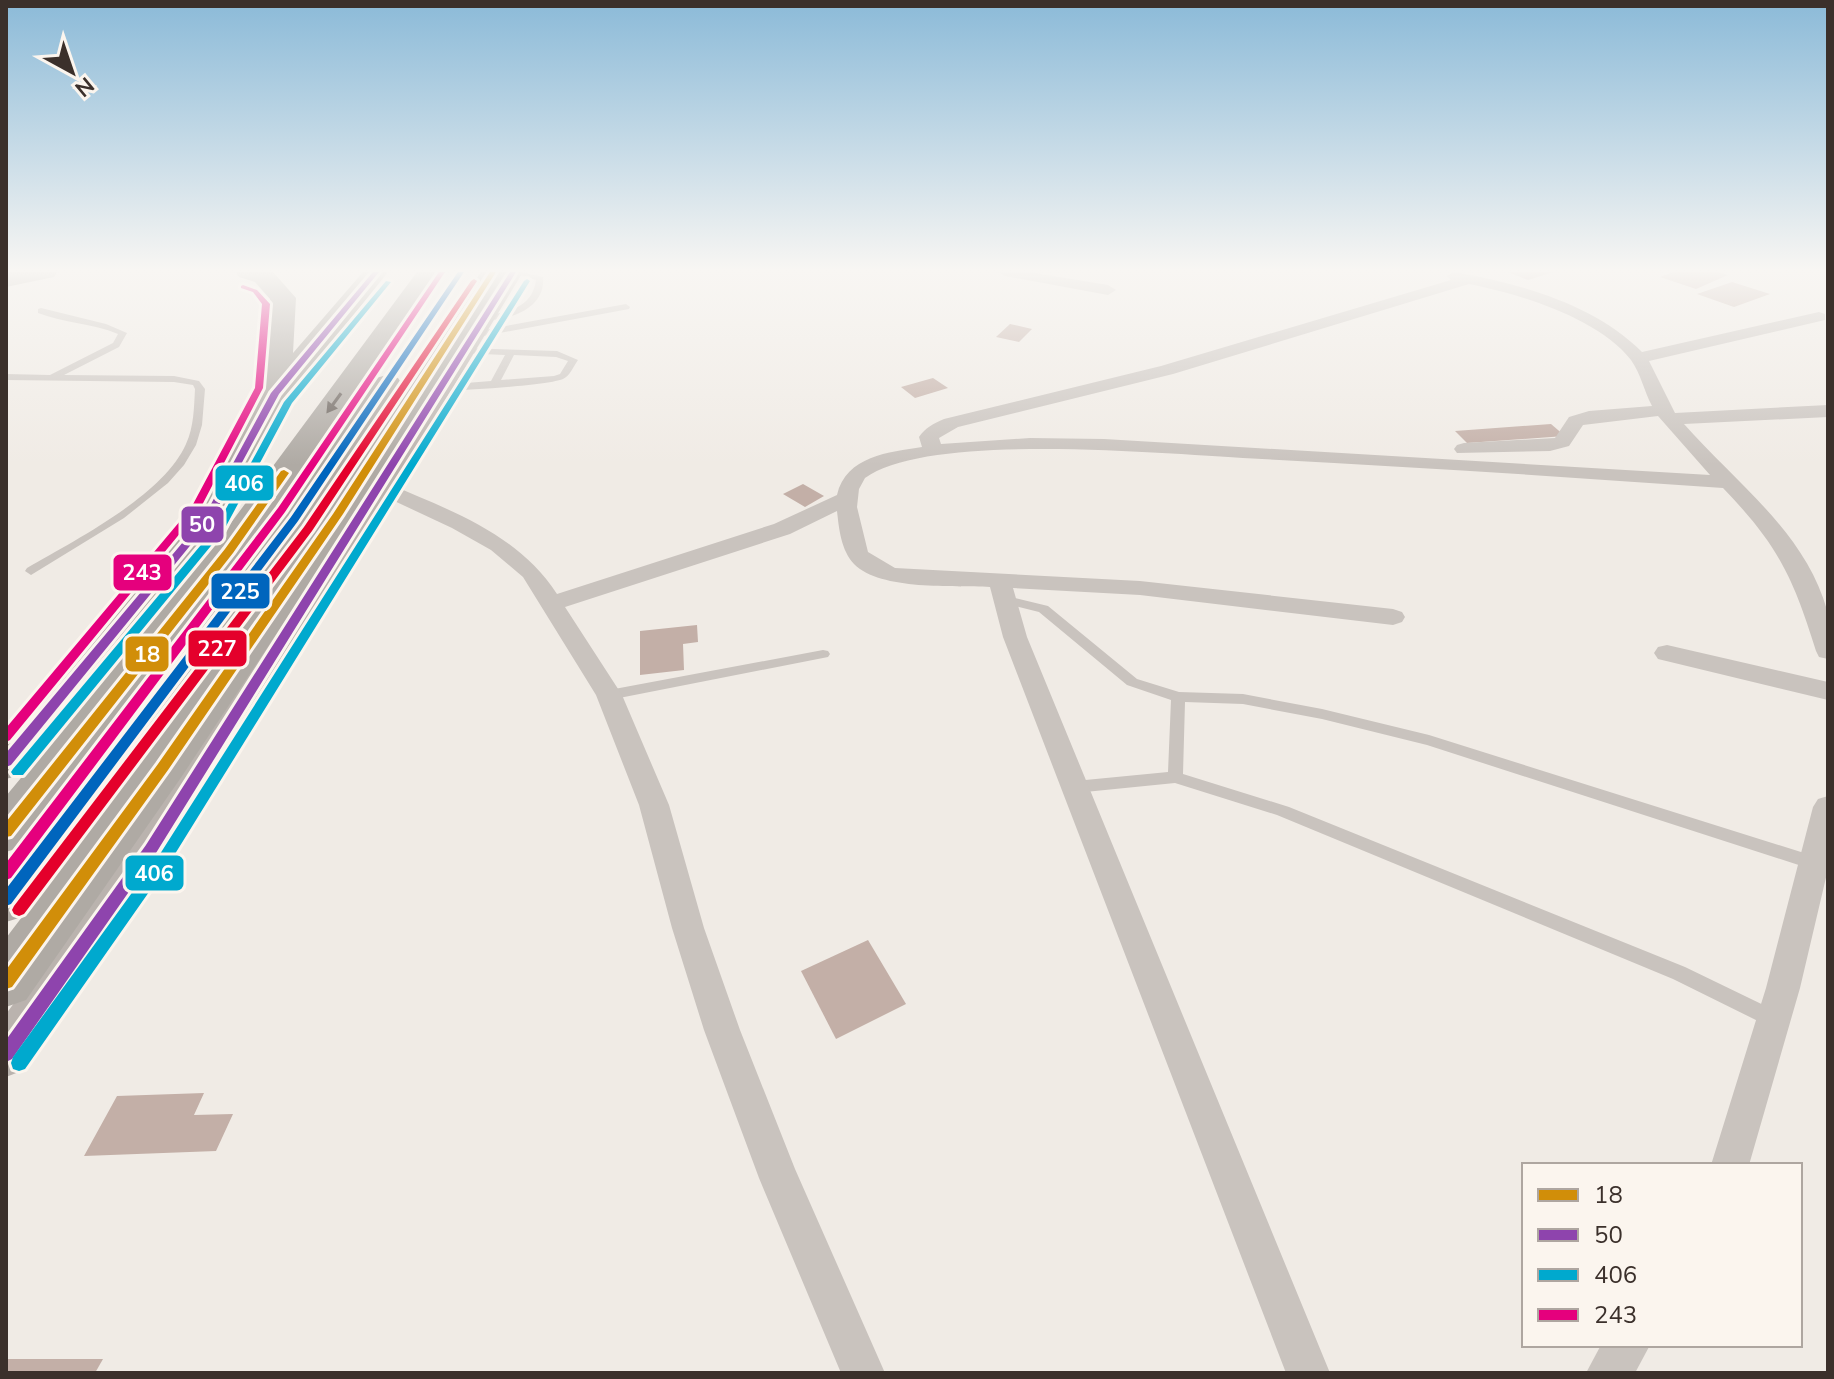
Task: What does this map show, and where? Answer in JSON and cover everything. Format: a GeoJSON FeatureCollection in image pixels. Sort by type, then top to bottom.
{"type":"FeatureCollection","features":[{"type":"Feature","properties":{"kind":"highway"},"geometry":{"type":"LineString","coordinates":[[275,393],[280,336]]}},
{"type":"Feature","properties":{"kind":"highway"},"geometry":{"type":"LineString","coordinates":[[6,762],[208,518],[275,393],[322,336]]}},
{"type":"Feature","properties":{"kind":"highway"},"geometry":{"type":"LineString","coordinates":[[6,832],[250,520],[383,336]]}},
{"type":"Feature","properties":{"kind":"highway"},"geometry":{"type":"LineString","coordinates":[[6,982],[163,767],[423,336]]}},
{"type":"Feature","properties":{"kind":"highway"},"geometry":{"type":"LineString","coordinates":[[6,900],[317,516],[447,336]]}},
{"type":"Feature","properties":{"kind":"street"},"geometry":{"type":"LineString","coordinates":[[6,1054],[151,849],[472,336]]}},
{"type":"Feature","properties":{"kind":"street"},"geometry":{"type":"LineString","coordinates":[[933,451],[929,437],[935,430],[951,423],[1167,370],[1279,336]]}},
{"type":"Feature","properties":{"kind":"street"},"geometry":{"type":"LineString","coordinates":[[1611,336],[1640,358],[1666,414],[1773,531],[1795,562],[1828,651]]}},
{"type":"Feature","properties":{"kind":"street"},"geometry":{"type":"LineString","coordinates":[[1640,358],[1735,336]]}},
{"type":"Feature","properties":{"kind":"street"},"geometry":{"type":"LineString","coordinates":[[1452,450],[1550,445],[1562,442],[1576,421],[1589,417],[1828,411]]}},
{"type":"Feature","properties":{"kind":"street"},"geometry":{"type":"LineString","coordinates":[[1393,617],[1140,588],[1002,590],[891,575],[869,566],[855,553],[844,499],[851,481],[867,467],[891,458],[933,451],[1036,444],[1455,463],[1728,482]]}},
{"type":"Feature","properties":{"kind":"street"},"geometry":{"type":"LineString","coordinates":[[380,487],[460,523],[499,545],[532,573],[609,695],[654,805],[688,928],[722,1030],[779,1178],[863,1373]]}},
{"type":"Feature","properties":{"kind":"street"},"geometry":{"type":"LineString","coordinates":[[553,603],[782,529],[844,499]]}},
{"type":"Feature","properties":{"kind":"street"},"geometry":{"type":"LineString","coordinates":[[1002,590],[1075,787],[1308,1373]]}},
{"type":"Feature","properties":{"kind":"street"},"geometry":{"type":"LineString","coordinates":[[1667,653],[1828,691]]}},
{"type":"Feature","properties":{"kind":"street"},"geometry":{"type":"LineString","coordinates":[[1731,1163],[1773,1019],[1828,807]]}},
{"type":"Feature","properties":{"kind":"street"},"geometry":{"type":"LineString","coordinates":[[1608,1373],[1627,1347]]}},
{"type":"Feature","properties":{"kind":"lane"},"geometry":{"type":"LineString","coordinates":[[50,378],[116,345],[121,336]]}},
{"type":"Feature","properties":{"kind":"lane"},"geometry":{"type":"LineString","coordinates":[[441,388],[533,383],[563,376],[573,360],[567,356],[511,352],[476,336]]}},
{"type":"Feature","properties":{"kind":"lane"},"geometry":{"type":"LineString","coordinates":[[494,385],[511,352]]}},
{"type":"Feature","properties":{"kind":"lane"},"geometry":{"type":"LineString","coordinates":[[533,383],[543,353]]}},
{"type":"Feature","properties":{"kind":"lane"},"geometry":{"type":"LineString","coordinates":[[6,377],[174,379],[196,383],[200,389],[191,446],[166,480],[107,525],[31,571]]}},
{"type":"Feature","properties":{"kind":"lane"},"geometry":{"type":"LineString","coordinates":[[1002,590],[1043,609],[1132,682],[1178,697],[1243,699],[1429,740],[1814,863]]}},
{"type":"Feature","properties":{"kind":"lane"},"geometry":{"type":"LineString","coordinates":[[609,695],[823,654]]}},
{"type":"Feature","properties":{"kind":"lane"},"geometry":{"type":"LineString","coordinates":[[1175,777],[1178,697]]}},
{"type":"Feature","properties":{"kind":"lane"},"geometry":{"type":"LineString","coordinates":[[1075,787],[1175,777],[1283,811],[1679,973],[1773,1019]]}},
{"type":"Feature","properties":{"kind":"building"},"geometry":{"type":"Polygon","coordinates":[[[997,336],[1025,336],[1019,342],[997,336]]]}},
{"type":"Feature","properties":{"kind":"building"},"geometry":{"type":"Polygon","coordinates":[[[933,378],[948,388],[915,398],[901,387],[933,378]]]}},
{"type":"Feature","properties":{"kind":"building"},"geometry":{"type":"Polygon","coordinates":[[[1551,424],[1565,436],[1467,443],[1455,431],[1551,424]]]}},
{"type":"Feature","properties":{"kind":"building"},"geometry":{"type":"Polygon","coordinates":[[[803,484],[824,496],[805,507],[783,494],[803,484]]]}},
{"type":"Feature","properties":{"kind":"building"},"geometry":{"type":"Polygon","coordinates":[[[697,625],[698,642],[683,644],[684,670],[640,675],[640,631],[697,625]]]}},
{"type":"Feature","properties":{"kind":"building"},"geometry":{"type":"Polygon","coordinates":[[[868,940],[906,1004],[836,1039],[801,971],[868,940]]]}},
{"type":"Feature","properties":{"kind":"building"},"geometry":{"type":"Polygon","coordinates":[[[204,1093],[194,1115],[233,1114],[216,1151],[84,1156],[117,1096],[204,1093]]]}},
{"type":"Feature","properties":{"kind":"building"},"geometry":{"type":"Polygon","coordinates":[[[6,1359],[103,1359],[95,1373],[6,1373],[6,1359]]]}},
{"type":"Feature","properties":{"kind":"transit line","name":"243"},"geometry":{"type":"LineString","coordinates":[[6,737],[195,509],[259,388],[263,336]]}},
{"type":"Feature","properties":{"kind":"transit line","name":"50"},"geometry":{"type":"LineString","coordinates":[[6,762],[208,518],[275,393],[322,336]]}},
{"type":"Feature","properties":{"kind":"transit line","name":"406"},"geometry":{"type":"LineString","coordinates":[[18,772],[220,528],[288,402],[343,336]]}},
{"type":"Feature","properties":{"kind":"transit line","name":"243"},"geometry":{"type":"LineString","coordinates":[[6,874],[282,510],[399,336]]}},
{"type":"Feature","properties":{"kind":"transit line","name":"225"},"geometry":{"type":"LineString","coordinates":[[6,900],[295,519],[418,336]]}},
{"type":"Feature","properties":{"kind":"transit line","name":"227"},"geometry":{"type":"LineString","coordinates":[[19,910],[308,529],[437,336]]}},
{"type":"Feature","properties":{"kind":"transit line","name":"18"},"geometry":{"type":"LineString","coordinates":[[6,982],[163,767],[338,514],[452,336]]}},
{"type":"Feature","properties":{"kind":"transit line","name":"50"},"geometry":{"type":"LineString","coordinates":[[6,1054],[151,849],[473,336]]}},
{"type":"Feature","properties":{"kind":"transit line","name":"406"},"geometry":{"type":"LineString","coordinates":[[19,1063],[165,858],[492,336]]}},
{"type":"Feature","properties":{"kind":"transit line","name":"18"},"geometry":{"type":"LineString","coordinates":[[6,832],[229,551],[284,473]]}}]}
